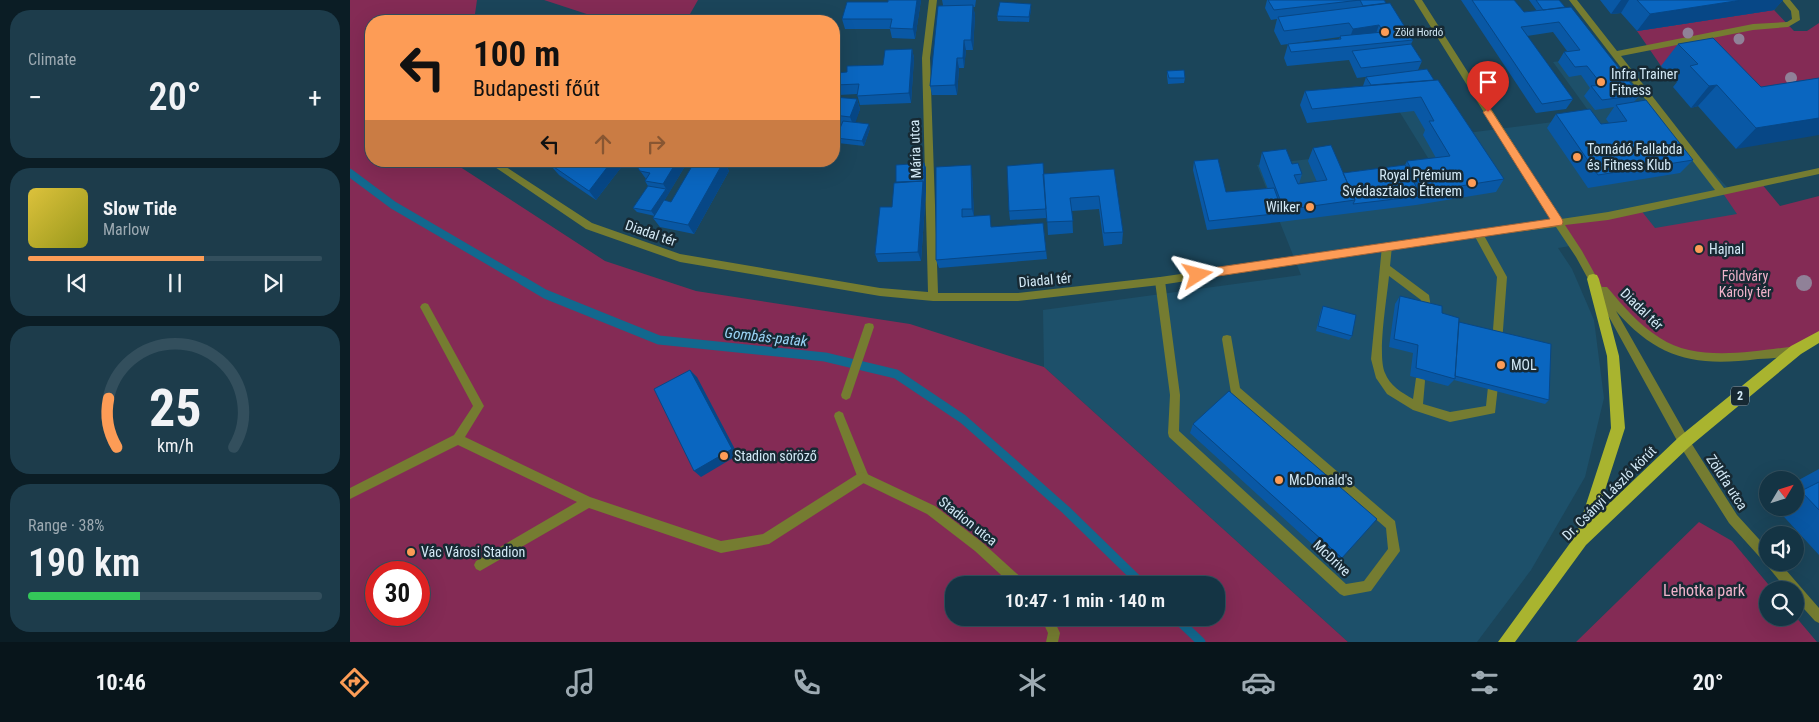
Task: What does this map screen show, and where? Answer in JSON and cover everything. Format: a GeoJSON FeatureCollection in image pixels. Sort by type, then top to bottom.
{"type":"FeatureCollection","features":[{"type":"Feature","properties":{"kind":"main road"},"geometry":{"type":"LineString","coordinates":[[1581,540],[1618,428],[1613,356],[1593,279]]}},
{"type":"Feature","properties":{"kind":"main road","name":"2"},"geometry":{"type":"LineString","coordinates":[[1684,442],[1796,350],[1819,336]]}},
{"type":"Feature","properties":{"kind":"main road","name":"Dr. Csányi László körút"},"geometry":{"type":"LineString","coordinates":[[1506,642],[1581,540],[1684,442]]}},
{"type":"Feature","properties":{"kind":"street","name":"Mária utca"},"geometry":{"type":"LineString","coordinates":[[933,297],[926,58],[934,0]]}},
{"type":"Feature","properties":{"kind":"street"},"geometry":{"type":"LineString","coordinates":[[1418,0],[1558,222],[1608,216],[1819,171]]}},
{"type":"Feature","properties":{"kind":"street"},"geometry":{"type":"LineString","coordinates":[[1573,0],[1722,192]]}},
{"type":"Feature","properties":{"kind":"street"},"geometry":{"type":"LineString","coordinates":[[1616,54],[1753,27],[1788,24],[1796,20],[1795,10],[1786,0]]}},
{"type":"Feature","properties":{"kind":"street","name":"Diadal tér"},"geometry":{"type":"LineString","coordinates":[[499,167],[590,226],[680,258],[880,292],[933,297],[1018,297],[1160,281],[1558,222],[1593,279],[1684,442]]}},
{"type":"Feature","properties":{"kind":"street"},"geometry":{"type":"LineString","coordinates":[[1387,246],[1376,359],[1380,375],[1391,391],[1417,407],[1450,417],[1491,410],[1502,276],[1478,233]]}},
{"type":"Feature","properties":{"kind":"street"},"geometry":{"type":"LineString","coordinates":[[1385,268],[1426,298],[1426,308]]}},
{"type":"Feature","properties":{"kind":"street","name":"Diadal tér"},"geometry":{"type":"LineString","coordinates":[[1593,279],[1642,331],[1673,350],[1689,355],[1715,359],[1796,350]]}},
{"type":"Feature","properties":{"kind":"street","name":"McDrive"},"geometry":{"type":"LineString","coordinates":[[1160,281],[1175,395],[1173,433],[1344,590],[1367,587],[1394,551],[1390,525],[1235,390],[1227,340]]}},
{"type":"Feature","properties":{"kind":"street"},"geometry":{"type":"LineString","coordinates":[[350,494],[458,439],[479,406],[425,307]]}},
{"type":"Feature","properties":{"kind":"street"},"geometry":{"type":"LineString","coordinates":[[846,395],[869,326]]}},
{"type":"Feature","properties":{"kind":"street"},"geometry":{"type":"LineString","coordinates":[[1417,407],[1420,381]]}},
{"type":"Feature","properties":{"kind":"street"},"geometry":{"type":"LineString","coordinates":[[458,439],[588,502],[722,547],[765,540],[863,477],[839,416]]}},
{"type":"Feature","properties":{"kind":"street","name":"Zöldfa utca"},"geometry":{"type":"LineString","coordinates":[[1684,442],[1733,519],[1759,548]]}},
{"type":"Feature","properties":{"kind":"street","name":"Stadion utca"},"geometry":{"type":"LineString","coordinates":[[863,477],[931,510],[979,547],[1011,576]]}},
{"type":"Feature","properties":{"kind":"street"},"geometry":{"type":"LineString","coordinates":[[480,565],[588,502]]}},
{"type":"Feature","properties":{"kind":"street"},"geometry":{"type":"LineString","coordinates":[[1779,571],[1819,617]]}},
{"type":"Feature","properties":{"kind":"street"},"geometry":{"type":"LineString","coordinates":[[1051,626],[1054,633],[1052,642]]}},
{"type":"Feature","properties":{"kind":"shaded area"},"geometry":{"type":"Polygon","coordinates":[[[1608,55],[1753,216],[1558,248],[1572,269],[1594,320],[1604,398],[1585,477],[1531,570],[1477,642],[1348,642],[1044,367],[1043,310],[1301,275],[1257,165],[1328,157],[1339,179],[1433,166],[1391,98],[1467,133],[1593,117],[1553,62],[1608,55]]]}},
{"type":"Feature","properties":{"kind":"green space"},"geometry":{"type":"Polygon","coordinates":[[[350,0],[477,0],[475,15],[365,15],[365,167],[460,167],[605,261],[696,291],[910,324],[1044,367],[1348,642],[350,642],[350,0]]]}},
{"type":"Feature","properties":{"kind":"green space"},"geometry":{"type":"Polygon","coordinates":[[[544,0],[698,0],[689,15],[590,15],[544,0]]]}},
{"type":"Feature","properties":{"kind":"green space"},"geometry":{"type":"Polygon","coordinates":[[[1774,10],[1794,31],[1807,31],[1819,23],[1819,96],[1741,108],[1661,66],[1637,31],[1774,10]]]}},
{"type":"Feature","properties":{"kind":"green space","name":"Földváry Károly tér"},"geometry":{"type":"Polygon","coordinates":[[[1761,183],[1780,206],[1819,196],[1819,336],[1796,350],[1715,359],[1659,343],[1593,279],[1558,222],[1640,209],[1655,228],[1737,214],[1722,192],[1761,183]]]}},
{"type":"Feature","properties":{"kind":"green space","name":"Lehotka park"},"geometry":{"type":"Polygon","coordinates":[[[1699,522],[1732,541],[1765,581],[1759,581],[1759,626],[1803,626],[1817,642],[1576,642],[1699,522]]]}},
{"type":"Feature","properties":{"kind":"building"},"geometry":{"type":"Polygon","coordinates":[[[888,0],[917,0],[913,29],[890,28],[892,19],[842,19],[847,2],[888,2],[888,0]]]}},
{"type":"Feature","properties":{"kind":"building"},"geometry":{"type":"Polygon","coordinates":[[[1268,0],[1360,0],[1274,10],[1268,0]]]}},
{"type":"Feature","properties":{"kind":"building"},"geometry":{"type":"Polygon","coordinates":[[[1360,0],[1384,0],[1386,3],[1363,6],[1360,0]]]}},
{"type":"Feature","properties":{"kind":"building"},"geometry":{"type":"Polygon","coordinates":[[[1472,0],[1514,0],[1524,12],[1571,7],[1640,95],[1602,100],[1591,86],[1602,85],[1587,66],[1575,67],[1564,52],[1580,50],[1559,22],[1521,27],[1573,99],[1542,104],[1472,0]]]}},
{"type":"Feature","properties":{"kind":"building"},"geometry":{"type":"Polygon","coordinates":[[[1536,0],[1559,0],[1565,7],[1543,10],[1536,0]]]}},
{"type":"Feature","properties":{"kind":"building"},"geometry":{"type":"Polygon","coordinates":[[[1637,0],[1742,0],[1650,14],[1637,0]]]}},
{"type":"Feature","properties":{"kind":"building"},"geometry":{"type":"Polygon","coordinates":[[[1000,2],[1031,4],[1029,17],[997,16],[1000,2]]]}},
{"type":"Feature","properties":{"kind":"building"},"geometry":{"type":"Polygon","coordinates":[[[1390,3],[1413,40],[1291,52],[1288,44],[1341,39],[1340,36],[1383,32],[1379,25],[1353,29],[1349,23],[1284,31],[1278,17],[1390,3]]]}},
{"type":"Feature","properties":{"kind":"building"},"geometry":{"type":"Polygon","coordinates":[[[973,5],[971,40],[964,40],[963,58],[957,58],[955,85],[930,86],[938,6],[973,5]]]}},
{"type":"Feature","properties":{"kind":"building"},"geometry":{"type":"Polygon","coordinates":[[[1713,38],[1761,87],[1819,78],[1819,118],[1756,128],[1717,85],[1709,86],[1690,66],[1698,64],[1678,44],[1713,38]]]}},
{"type":"Feature","properties":{"kind":"building"},"geometry":{"type":"Polygon","coordinates":[[[1411,44],[1422,61],[1361,68],[1352,51],[1411,44]]]}},
{"type":"Feature","properties":{"kind":"building"},"geometry":{"type":"Polygon","coordinates":[[[912,49],[909,93],[857,96],[859,84],[840,85],[840,73],[847,72],[847,66],[883,65],[885,50],[912,49]]]}},
{"type":"Feature","properties":{"kind":"building"},"geometry":{"type":"Polygon","coordinates":[[[1427,69],[1434,80],[1371,85],[1366,77],[1427,69]]]}},
{"type":"Feature","properties":{"kind":"building"},"geometry":{"type":"Polygon","coordinates":[[[1184,70],[1185,78],[1169,78],[1167,71],[1184,70]]]}},
{"type":"Feature","properties":{"kind":"building"},"geometry":{"type":"Polygon","coordinates":[[[1438,80],[1504,179],[1423,192],[1407,161],[1450,156],[1429,121],[1434,121],[1421,97],[1312,109],[1305,91],[1438,80]]]}},
{"type":"Feature","properties":{"kind":"building"},"geometry":{"type":"Polygon","coordinates":[[[840,98],[857,99],[850,117],[840,116],[840,98]]]}},
{"type":"Feature","properties":{"kind":"building"},"geometry":{"type":"Polygon","coordinates":[[[1646,100],[1693,160],[1598,175],[1556,114],[1590,109],[1601,124],[1627,121],[1616,105],[1646,100]]]}},
{"type":"Feature","properties":{"kind":"building"},"geometry":{"type":"Polygon","coordinates":[[[843,121],[869,124],[862,141],[840,138],[840,128],[843,121]]]}},
{"type":"Feature","properties":{"kind":"building"},"geometry":{"type":"Polygon","coordinates":[[[1331,145],[1355,200],[1284,210],[1262,152],[1286,149],[1292,164],[1298,163],[1302,174],[1294,175],[1298,184],[1327,180],[1313,148],[1331,145]]]}},
{"type":"Feature","properties":{"kind":"building"},"geometry":{"type":"Polygon","coordinates":[[[1218,159],[1226,192],[1274,188],[1283,213],[1209,221],[1194,161],[1218,159]]]}},
{"type":"Feature","properties":{"kind":"building"},"geometry":{"type":"Polygon","coordinates":[[[924,163],[924,186],[923,181],[896,182],[896,165],[924,163]]]}},
{"type":"Feature","properties":{"kind":"building"},"geometry":{"type":"Polygon","coordinates":[[[1043,163],[1046,209],[1009,211],[1007,166],[1043,163]]]}},
{"type":"Feature","properties":{"kind":"building"},"geometry":{"type":"Polygon","coordinates":[[[971,165],[972,209],[962,209],[962,217],[990,215],[991,227],[1043,223],[1046,251],[936,260],[936,167],[971,165]]]}},
{"type":"Feature","properties":{"kind":"building"},"geometry":{"type":"Polygon","coordinates":[[[1405,165],[1421,196],[1353,204],[1355,200],[1343,173],[1405,165]]]}},
{"type":"Feature","properties":{"kind":"building"},"geometry":{"type":"Polygon","coordinates":[[[554,167],[607,167],[589,191],[554,167]]]}},
{"type":"Feature","properties":{"kind":"building"},"geometry":{"type":"Polygon","coordinates":[[[637,167],[673,167],[663,184],[645,181],[650,173],[640,171],[637,167]]]}},
{"type":"Feature","properties":{"kind":"building"},"geometry":{"type":"Polygon","coordinates":[[[691,167],[721,167],[688,225],[653,218],[664,200],[671,202],[691,167]]]}},
{"type":"Feature","properties":{"kind":"building"},"geometry":{"type":"Polygon","coordinates":[[[1114,169],[1123,232],[1104,233],[1099,196],[1070,198],[1073,221],[1047,222],[1043,174],[1114,169]]]}},
{"type":"Feature","properties":{"kind":"building"},"geometry":{"type":"Polygon","coordinates":[[[923,181],[918,252],[875,254],[880,207],[892,207],[894,183],[923,181]]]}},
{"type":"Feature","properties":{"kind":"building"},"geometry":{"type":"Polygon","coordinates":[[[648,186],[666,189],[651,211],[633,208],[648,186]]]}},
{"type":"Feature","properties":{"kind":"building"},"geometry":{"type":"Polygon","coordinates":[[[1400,296],[1442,306],[1442,313],[1459,318],[1455,379],[1416,368],[1418,345],[1394,339],[1400,296]]]}},
{"type":"Feature","properties":{"kind":"building"},"geometry":{"type":"Polygon","coordinates":[[[1323,306],[1356,315],[1352,336],[1318,326],[1323,306]]]}},
{"type":"Feature","properties":{"kind":"building"},"geometry":{"type":"Polygon","coordinates":[[[1459,322],[1551,344],[1549,400],[1455,376],[1459,322]]]}},
{"type":"Feature","properties":{"kind":"building"},"geometry":{"type":"Polygon","coordinates":[[[690,370],[732,449],[694,471],[654,389],[690,370]]]}},
{"type":"Feature","properties":{"kind":"building","name":"McDonald's"},"geometry":{"type":"Polygon","coordinates":[[[1229,391],[1377,519],[1342,558],[1193,424],[1229,391]]]}},
{"type":"Feature","properties":{"kind":"building"},"geometry":{"type":"Polygon","coordinates":[[[1819,482],[1819,510],[1804,494],[1804,490],[1819,482]]]}},
{"type":"Feature","properties":{"kind":"waterway","name":"Gombás-patak"},"geometry":{"type":"LineString","coordinates":[[350,173],[393,205],[525,282]]}},
{"type":"Feature","properties":{"kind":"waterway","name":"Gombás-patak"},"geometry":{"type":"LineString","coordinates":[[523,281],[545,294],[659,340],[825,357],[896,374],[963,419],[1066,510],[1134,576]]}},
{"type":"Feature","properties":{"kind":"waterway","name":"Gombás-patak"},"geometry":{"type":"LineString","coordinates":[[1184,626],[1201,642]]}},
{"type":"Feature","properties":{"kind":"place","name":"Zöld Hordó"},"geometry":{"type":"Point","coordinates":[1385,32]}},
{"type":"Feature","properties":{"kind":"place","name":"Infra Trainer Fitness"},"geometry":{"type":"Point","coordinates":[1601,82]}},
{"type":"Feature","properties":{"kind":"place","name":"Tornádó Fallabda és Fitness Klub"},"geometry":{"type":"Point","coordinates":[1577,157]}},
{"type":"Feature","properties":{"kind":"place","name":"Royal Prémium Svédasztalos Étterem"},"geometry":{"type":"Point","coordinates":[1472,183]}},
{"type":"Feature","properties":{"kind":"place","name":"Wilker"},"geometry":{"type":"Point","coordinates":[1310,207]}},
{"type":"Feature","properties":{"kind":"place","name":"Hajnal"},"geometry":{"type":"Point","coordinates":[1699,249]}},
{"type":"Feature","properties":{"kind":"place","name":"MOL"},"geometry":{"type":"Point","coordinates":[1501,365]}},
{"type":"Feature","properties":{"kind":"place","name":"Stadion söröző"},"geometry":{"type":"Point","coordinates":[724,456]}},
{"type":"Feature","properties":{"kind":"place","name":"McDonald's"},"geometry":{"type":"Point","coordinates":[1279,480]}},
{"type":"Feature","properties":{"kind":"place","name":"Vác Városi Stadion"},"geometry":{"type":"Point","coordinates":[411,552]}},
{"type":"Feature","properties":{"kind":"route"},"geometry":{"type":"LineString","coordinates":[[1198,275],[1558,222],[1488,112]]}}]}
